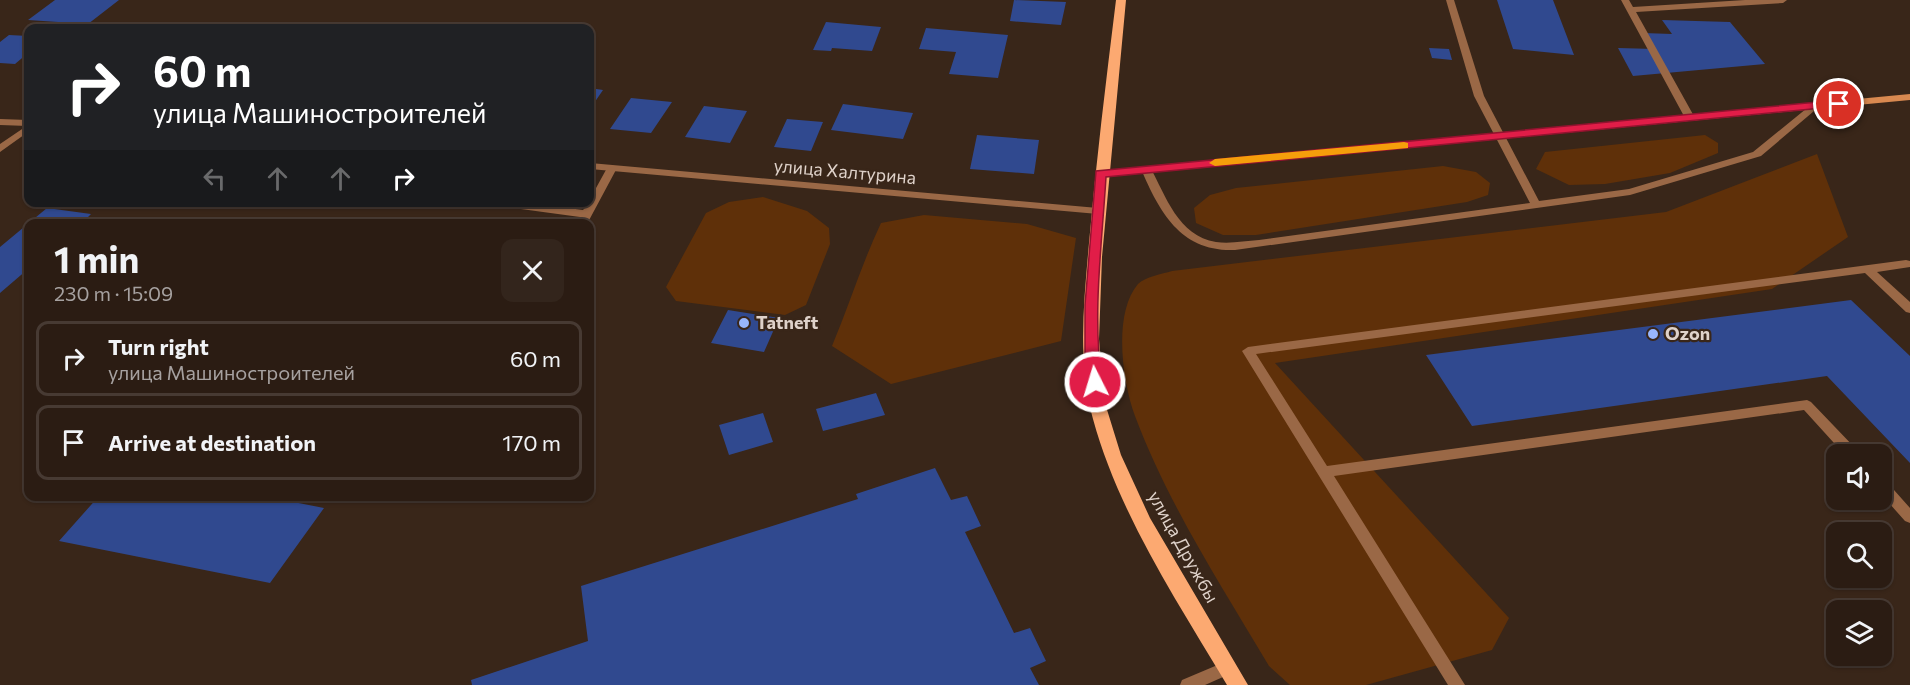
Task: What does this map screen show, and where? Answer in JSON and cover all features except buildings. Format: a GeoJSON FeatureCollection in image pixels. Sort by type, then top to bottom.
{"type":"FeatureCollection","features":[{"type":"Feature","properties":{"kind":"main road","name":"улица Дружбы"},"geometry":{"type":"LineString","coordinates":[[1121,0],[1100,174],[1092,305],[1092,364],[1100,418],[1135,510],[1238,685]]}},
{"type":"Feature","properties":{"kind":"main road"},"geometry":{"type":"LineString","coordinates":[[1100,174],[1910,97]]}},
{"type":"Feature","properties":{"kind":"street"},"geometry":{"type":"LineString","coordinates":[[1450,0],[1479,96],[1536,206]]}},
{"type":"Feature","properties":{"kind":"street"},"geometry":{"type":"LineString","coordinates":[[1625,0],[1690,118]]}},
{"type":"Feature","properties":{"kind":"street"},"geometry":{"type":"LineString","coordinates":[[1631,10],[1783,0]]}},
{"type":"Feature","properties":{"kind":"street"},"geometry":{"type":"LineString","coordinates":[[1146,169],[1161,205],[1188,235],[1214,246],[1259,244],[1630,192],[1756,154],[1815,106]]}},
{"type":"Feature","properties":{"kind":"street"},"geometry":{"type":"LineString","coordinates":[[0,122],[24,123]]}},
{"type":"Feature","properties":{"kind":"street"},"geometry":{"type":"LineString","coordinates":[[0,149],[24,132]]}},
{"type":"Feature","properties":{"kind":"street","name":"улица Халтурина"},"geometry":{"type":"LineString","coordinates":[[594,166],[1098,211]]}},
{"type":"Feature","properties":{"kind":"street"},"geometry":{"type":"LineString","coordinates":[[594,201],[612,168]]}},
{"type":"Feature","properties":{"kind":"street"},"geometry":{"type":"LineString","coordinates":[[518,207],[584,219]]}},
{"type":"Feature","properties":{"kind":"street"},"geometry":{"type":"LineString","coordinates":[[1457,685],[1248,351],[1906,264]]}},
{"type":"Feature","properties":{"kind":"street"},"geometry":{"type":"LineString","coordinates":[[1867,269],[1910,309]]}},
{"type":"Feature","properties":{"kind":"street"},"geometry":{"type":"LineString","coordinates":[[1324,472],[1807,405],[1843,444]]}},
{"type":"Feature","properties":{"kind":"street"},"geometry":{"type":"LineString","coordinates":[[1892,497],[1910,516]]}},
{"type":"Feature","properties":{"kind":"street"},"geometry":{"type":"LineString","coordinates":[[1188,685],[1227,668]]}},
{"type":"Feature","properties":{"kind":"shaded area"},"geometry":{"type":"Polygon","coordinates":[[[1705,135],[1718,143],[1718,153],[1670,173],[1605,184],[1569,185],[1536,169],[1545,152],[1705,135]]]}},
{"type":"Feature","properties":{"kind":"shaded area"},"geometry":{"type":"Polygon","coordinates":[[[1817,154],[1848,237],[1772,289],[1275,363],[1509,618],[1492,650],[1366,685],[1290,685],[1269,666],[1179,512],[1148,449],[1135,416],[1126,385],[1122,348],[1125,312],[1138,284],[1172,271],[1666,212],[1817,154]]]}},
{"type":"Feature","properties":{"kind":"shaded area"},"geometry":{"type":"Polygon","coordinates":[[[1443,166],[1476,172],[1490,183],[1488,195],[1467,202],[1256,235],[1223,235],[1196,223],[1194,208],[1210,195],[1236,188],[1443,166]]]}},
{"type":"Feature","properties":{"kind":"shaded area"},"geometry":{"type":"Polygon","coordinates":[[[763,197],[807,211],[829,228],[830,244],[806,305],[785,315],[676,301],[666,287],[706,213],[729,202],[763,197]]]}},
{"type":"Feature","properties":{"kind":"shaded area"},"geometry":{"type":"Polygon","coordinates":[[[924,215],[1027,224],[1076,238],[1061,341],[891,384],[832,346],[881,223],[924,215]]]}},
{"type":"Feature","properties":{"kind":"slow traffic"},"geometry":{"type":"LineString","coordinates":[[1215,163],[1404,146]]}},
{"type":"Feature","properties":{"kind":"place","name":"Tatneft"},"geometry":{"type":"Point","coordinates":[744,323]}},
{"type":"Feature","properties":{"kind":"place","name":"Ozon"},"geometry":{"type":"Point","coordinates":[1653,334]}},
{"type":"Feature","properties":{"kind":"route"},"geometry":{"type":"LineString","coordinates":[[1095,382],[1092,364],[1092,305],[1100,174],[1839,104]]}}]}
